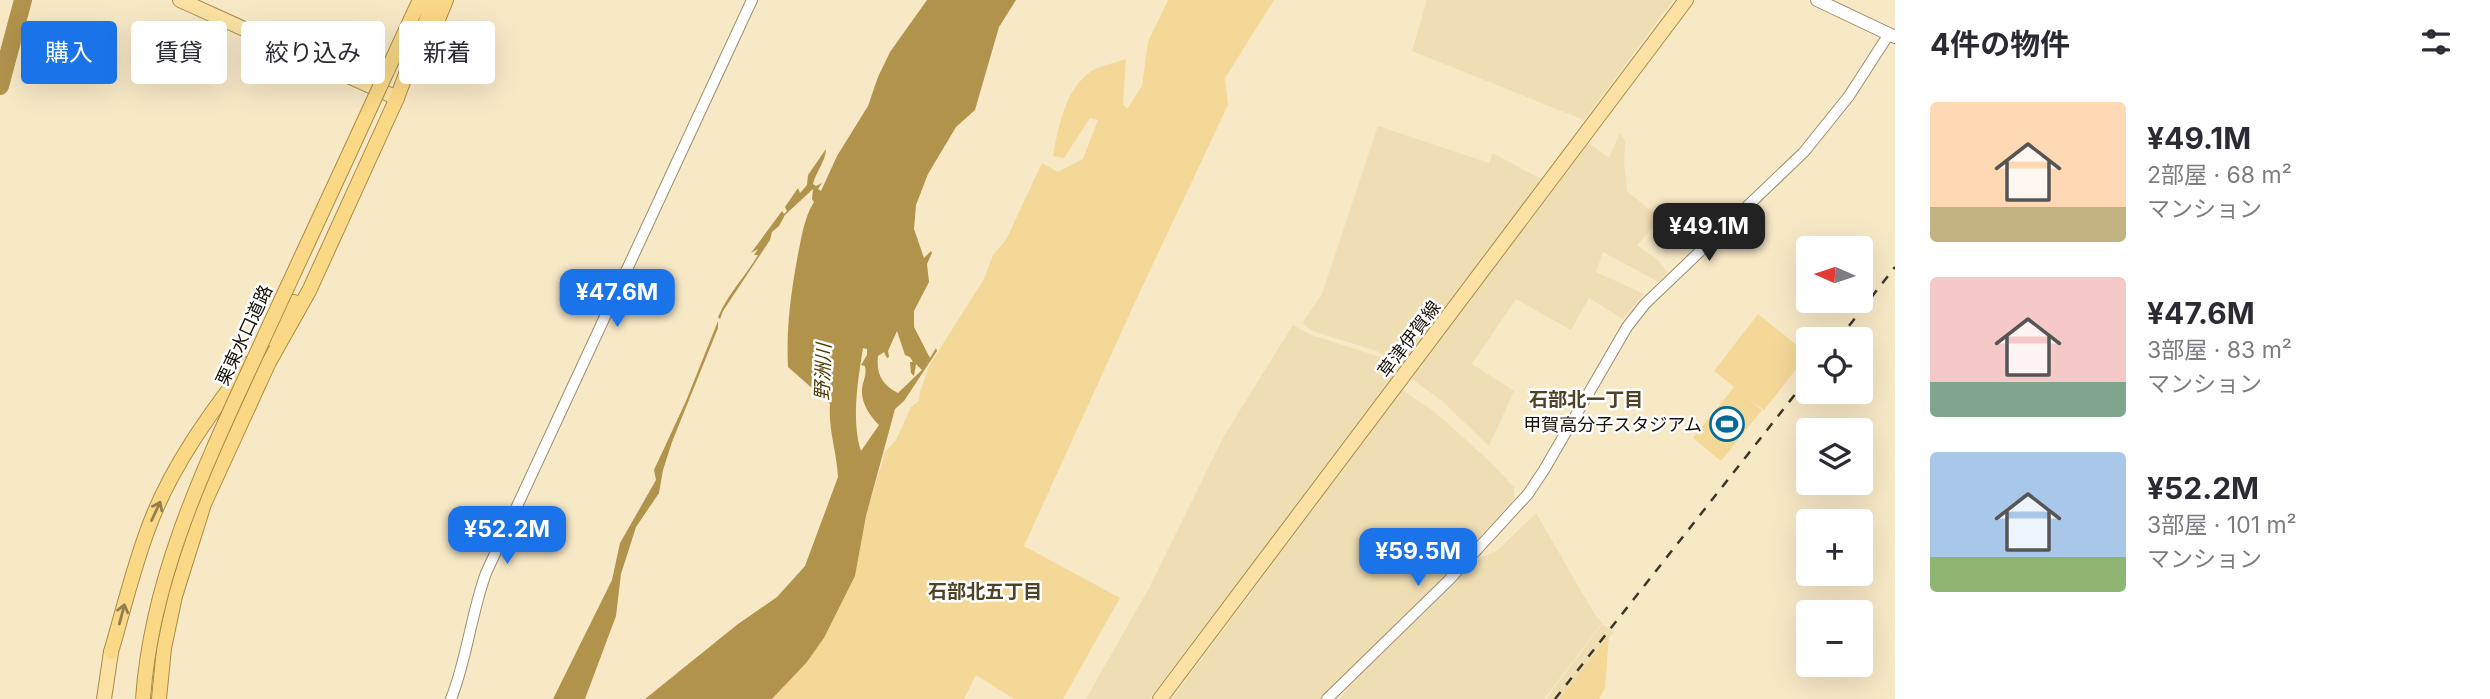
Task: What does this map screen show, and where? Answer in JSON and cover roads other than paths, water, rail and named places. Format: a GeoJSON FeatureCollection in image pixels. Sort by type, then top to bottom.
{"type":"FeatureCollection","features":[{"type":"Feature","properties":{"kind":"highway","name":"栗東水口道路"},"geometry":{"type":"LineString","coordinates":[[143,699],[150,639],[161,590],[188,511],[219,437],[420,0]]}},
{"type":"Feature","properties":{"kind":"highway","name":"栗東水口道路"},"geometry":{"type":"LineString","coordinates":[[160,699],[160,678],[175,596],[204,504],[269,362],[309,291],[397,98],[434,0]]}},
{"type":"Feature","properties":{"kind":"highway","name":"栗東水口道路"},"geometry":{"type":"LineString","coordinates":[[397,98],[432,35],[446,0]]}},
{"type":"Feature","properties":{"kind":"highway"},"geometry":{"type":"LineString","coordinates":[[111,652],[148,527],[167,486],[209,414],[259,350],[322,260]]}},
{"type":"Feature","properties":{"kind":"main road"},"geometry":{"type":"LineString","coordinates":[[180,0],[397,98]]}},
{"type":"Feature","properties":{"kind":"main road","name":"草津伊賀線"},"geometry":{"type":"LineString","coordinates":[[1160,699],[1686,0]]}},
{"type":"Feature","properties":{"kind":"main road"},"geometry":{"type":"LineString","coordinates":[[1817,0],[1892,35]]}},
{"type":"Feature","properties":{"kind":"main road"},"geometry":{"type":"LineString","coordinates":[[104,699],[111,652]]}},
{"type":"Feature","properties":{"kind":"street"},"geometry":{"type":"LineString","coordinates":[[451,699],[458,682],[486,573],[752,0]]}},
{"type":"Feature","properties":{"kind":"street"},"geometry":{"type":"LineString","coordinates":[[1327,699],[1449,580],[1528,494],[1627,327],[1645,304],[1804,152],[1849,96],[1892,35]]}},
{"type":"Feature","properties":{"kind":"water","name":"野洲川"},"geometry":{"type":"Polygon","coordinates":[[[927,0],[1016,0],[999,27],[975,110],[956,127],[928,174],[916,205],[914,229],[924,258],[931,251],[932,253],[927,264],[929,282],[914,311],[914,327],[930,358],[936,348],[937,351],[904,401],[895,409],[866,516],[855,576],[824,638],[807,662],[772,699],[645,699],[738,624],[777,597],[805,566],[838,477],[830,404],[788,367],[791,296],[804,227],[814,202],[813,189],[785,215],[772,232],[770,240],[720,319],[718,317],[758,255],[754,255],[758,249],[751,253],[782,211],[784,214],[787,211],[785,207],[798,188],[800,193],[807,185],[808,175],[826,149],[813,184],[816,186],[822,183],[818,189],[821,191],[837,156],[868,106],[890,52],[927,0]],[[897,331],[888,351],[889,357],[887,358],[884,352],[878,356],[878,362],[881,378],[898,393],[922,370],[916,364],[914,376],[911,373],[910,362],[913,362],[905,355],[897,331]],[[863,348],[858,387],[856,414],[861,451],[879,425],[869,413],[863,399],[865,366],[861,365],[867,355],[867,349],[863,348]]]}},
{"type":"Feature","properties":{"kind":"water"},"geometry":{"type":"Polygon","coordinates":[[[718,321],[718,328],[672,442],[659,493],[636,527],[621,574],[616,616],[585,699],[553,699],[612,580],[620,543],[656,480],[654,470],[686,401],[718,321]]]}},
{"type":"Feature","properties":{"kind":"waterway"},"geometry":{"type":"LineString","coordinates":[[0,86],[23,0]]}},
{"type":"Feature","properties":{"kind":"railway"},"geometry":{"type":"LineString","coordinates":[[1848,327],[1895,267]]}},
{"type":"Feature","properties":{"kind":"railway"},"geometry":{"type":"LineString","coordinates":[[1555,699],[1796,393]]}},
{"type":"Feature","properties":{"kind":"place","name":"甲賀高分子スタジアム"},"geometry":{"type":"Point","coordinates":[1727,424]}},
{"type":"Feature","properties":{"kind":"district","name":"石部北一丁目"},"geometry":{"type":"Point","coordinates":[1586,399]}},
{"type":"Feature","properties":{"kind":"district","name":"石部北五丁目"},"geometry":{"type":"Point","coordinates":[985,591]}}]}
